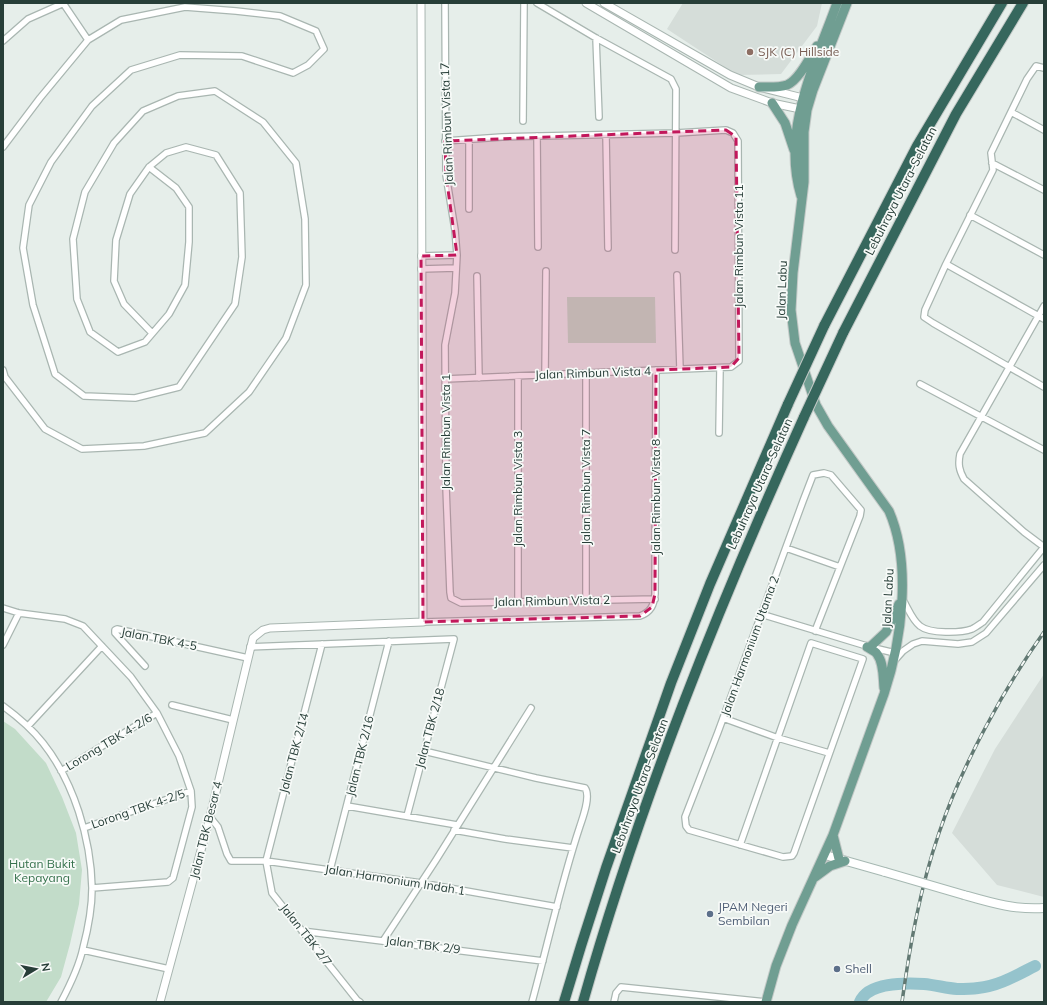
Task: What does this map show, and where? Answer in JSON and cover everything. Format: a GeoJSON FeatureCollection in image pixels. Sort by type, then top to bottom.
{"type":"FeatureCollection","features":[{"type":"Feature","properties":{"kind":"highway","name":"Lebuhraya Utara–Selatan"},"geometry":{"type":"LineString","coordinates":[[564,1002],[580,946],[604,875],[672,683],[710,584],[788,404],[824,326],[917,146],[1002,3]]}},
{"type":"Feature","properties":{"kind":"highway","name":"Lebuhraya Utara–Selatan"},"geometry":{"type":"LineString","coordinates":[[583,1002],[618,888],[654,781],[756,524],[843,333],[956,114],[1023,3]]}},
{"type":"Feature","properties":{"kind":"main road","name":"Jalan Labu"},"geometry":{"type":"LineString","coordinates":[[802,199],[796,180],[795,156],[797,123],[803,109],[827,30],[837,3]]}},
{"type":"Feature","properties":{"kind":"main road","name":"Jalan Labu"},"geometry":{"type":"LineString","coordinates":[[806,99],[846,3]]}},
{"type":"Feature","properties":{"kind":"main road"},"geometry":{"type":"LineString","coordinates":[[759,87],[779,87],[792,83],[827,30]]}},
{"type":"Feature","properties":{"kind":"main road"},"geometry":{"type":"LineString","coordinates":[[772,103],[785,123],[795,156]]}},
{"type":"Feature","properties":{"kind":"main road","name":"Jalan Labu"},"geometry":{"type":"LineString","coordinates":[[766,1002],[776,966],[786,939],[833,835],[884,694],[894,657],[902,598],[901,554],[896,526],[889,511],[828,426],[819,410],[795,343],[791,310],[793,273],[804,182],[803,109]]}},
{"type":"Feature","properties":{"kind":"main road"},"geometry":{"type":"LineString","coordinates":[[884,694],[883,669],[877,654],[868,647],[886,632],[902,598]]}},
{"type":"Feature","properties":{"kind":"main road"},"geometry":{"type":"LineString","coordinates":[[833,835],[842,860]]}},
{"type":"Feature","properties":{"kind":"main road"},"geometry":{"type":"LineString","coordinates":[[825,855],[1002,906],[1018,908],[1044,908]]}},
{"type":"Feature","properties":{"kind":"main road"},"geometry":{"type":"LineString","coordinates":[[814,877],[842,860]]}},
{"type":"Feature","properties":{"kind":"street"},"geometry":{"type":"LineString","coordinates":[[3,41],[28,19],[64,3],[88,40]]}},
{"type":"Feature","properties":{"kind":"street"},"geometry":{"type":"LineString","coordinates":[[421,3],[423,622]]}},
{"type":"Feature","properties":{"kind":"street","name":"Jalan Rimbun Vista 17"},"geometry":{"type":"LineString","coordinates":[[445,3],[446,175],[455,230],[457,256],[456,268]]}},
{"type":"Feature","properties":{"kind":"street"},"geometry":{"type":"LineString","coordinates":[[523,121],[524,3]]}},
{"type":"Feature","properties":{"kind":"street"},"geometry":{"type":"LineString","coordinates":[[537,3],[596,38],[671,79],[676,89],[675,250]]}},
{"type":"Feature","properties":{"kind":"street"},"geometry":{"type":"LineString","coordinates":[[586,3],[731,88],[772,103],[803,109]]}},
{"type":"Feature","properties":{"kind":"street"},"geometry":{"type":"LineString","coordinates":[[604,3],[730,75],[759,87],[806,99]]}},
{"type":"Feature","properties":{"kind":"street"},"geometry":{"type":"LineString","coordinates":[[3,147],[40,98],[88,40],[121,20],[185,7],[280,16],[316,31],[324,49],[308,65],[293,73],[242,56],[180,55],[131,70],[92,106],[51,162],[29,205],[23,248],[33,305],[55,374],[84,396],[135,398],[179,386],[235,304],[242,257],[240,193],[216,155],[186,147],[166,153],[150,167],[130,194],[116,240],[114,280],[124,304],[152,333]]}},
{"type":"Feature","properties":{"kind":"street"},"geometry":{"type":"LineString","coordinates":[[596,38],[599,117]]}},
{"type":"Feature","properties":{"kind":"street"},"geometry":{"type":"LineString","coordinates":[[665,49],[670,40]]}},
{"type":"Feature","properties":{"kind":"street"},"geometry":{"type":"LineString","coordinates":[[1044,68],[1036,66],[1027,79],[991,153],[993,170],[946,264],[925,310],[924,317],[1044,387]]}},
{"type":"Feature","properties":{"kind":"street"},"geometry":{"type":"LineString","coordinates":[[3,370],[5,377],[44,429],[82,449],[144,446],[206,433],[249,392],[286,338],[306,285],[304,219],[296,163],[263,122],[215,91],[178,96],[143,111],[114,143],[85,192],[73,239],[77,299],[90,332],[118,352],[145,342],[169,314],[185,285],[189,242],[189,207],[176,188],[150,167]]}},
{"type":"Feature","properties":{"kind":"street"},"geometry":{"type":"LineString","coordinates":[[1011,112],[1044,130]]}},
{"type":"Feature","properties":{"kind":"street","name":"Jalan Rimbun Vista 11"},"geometry":{"type":"LineString","coordinates":[[676,133],[726,130],[733,133],[738,141],[738,361]]}},
{"type":"Feature","properties":{"kind":"street"},"geometry":{"type":"LineString","coordinates":[[445,141],[537,136],[676,133]]}},
{"type":"Feature","properties":{"kind":"street"},"geometry":{"type":"LineString","coordinates":[[606,135],[608,248]]}},
{"type":"Feature","properties":{"kind":"street"},"geometry":{"type":"LineString","coordinates":[[537,136],[538,247]]}},
{"type":"Feature","properties":{"kind":"street"},"geometry":{"type":"LineString","coordinates":[[469,140],[469,209]]}},
{"type":"Feature","properties":{"kind":"street"},"geometry":{"type":"LineString","coordinates":[[992,163],[1044,190]]}},
{"type":"Feature","properties":{"kind":"street"},"geometry":{"type":"LineString","coordinates":[[970,215],[1044,255]]}},
{"type":"Feature","properties":{"kind":"street"},"geometry":{"type":"LineString","coordinates":[[421,256],[457,256]]}},
{"type":"Feature","properties":{"kind":"street"},"geometry":{"type":"LineString","coordinates":[[946,264],[1044,319]]}},
{"type":"Feature","properties":{"kind":"street"},"geometry":{"type":"LineString","coordinates":[[421,269],[456,268]]}},
{"type":"Feature","properties":{"kind":"street","name":"Jalan Rimbun Vista 1"},"geometry":{"type":"LineString","coordinates":[[451,598],[446,487],[445,345],[455,294],[456,268]]}},
{"type":"Feature","properties":{"kind":"street"},"geometry":{"type":"LineString","coordinates":[[545,375],[546,271]]}},
{"type":"Feature","properties":{"kind":"street"},"geometry":{"type":"LineString","coordinates":[[677,275],[680,370]]}},
{"type":"Feature","properties":{"kind":"street"},"geometry":{"type":"LineString","coordinates":[[478,276],[478,378]]}},
{"type":"Feature","properties":{"kind":"street"},"geometry":{"type":"LineString","coordinates":[[902,598],[913,618],[920,626],[927,630],[950,632],[973,628],[983,622],[1044,547],[1024,532],[964,479],[958,464],[960,454],[1044,306]]}},
{"type":"Feature","properties":{"kind":"street","name":"Jalan Rimbun Vista 4"},"geometry":{"type":"LineString","coordinates":[[445,379],[720,368],[731,367],[738,361]]}},
{"type":"Feature","properties":{"kind":"street"},"geometry":{"type":"LineString","coordinates":[[718,433],[720,368]]}},
{"type":"Feature","properties":{"kind":"street","name":"Jalan Rimbun Vista 8"},"geometry":{"type":"LineString","coordinates":[[654,599],[656,370]]}},
{"type":"Feature","properties":{"kind":"street","name":"Jalan Rimbun Vista 7"},"geometry":{"type":"LineString","coordinates":[[586,373],[586,601]]}},
{"type":"Feature","properties":{"kind":"street","name":"Jalan Rimbun Vista 3"},"geometry":{"type":"LineString","coordinates":[[518,376],[518,602]]}},
{"type":"Feature","properties":{"kind":"street"},"geometry":{"type":"LineString","coordinates":[[920,384],[1044,450]]}},
{"type":"Feature","properties":{"kind":"street","name":"Jalan Harmonium Utama 2"},"geometry":{"type":"LineString","coordinates":[[740,844],[689,830],[686,826],[685,817],[813,476],[824,473],[832,475],[861,510],[840,567]]}},
{"type":"Feature","properties":{"kind":"street"},"geometry":{"type":"LineString","coordinates":[[786,548],[840,567],[815,631]]}},
{"type":"Feature","properties":{"kind":"street"},"geometry":{"type":"LineString","coordinates":[[761,614],[868,647],[894,657],[903,650],[922,641],[958,644],[972,642],[986,633],[1044,565]]}},
{"type":"Feature","properties":{"kind":"street","name":"Jalan Rimbun Vista 2"},"geometry":{"type":"LineString","coordinates":[[451,598],[461,603],[654,599]]}},
{"type":"Feature","properties":{"kind":"street"},"geometry":{"type":"LineString","coordinates":[[389,641],[250,647],[253,638],[263,630],[270,628],[640,616],[647,613],[652,607],[654,599]]}},
{"type":"Feature","properties":{"kind":"street"},"geometry":{"type":"LineString","coordinates":[[3,608],[66,619],[83,626],[131,677],[157,713],[179,756],[191,791],[192,807],[173,878],[168,882],[92,888]]}},
{"type":"Feature","properties":{"kind":"street"},"geometry":{"type":"LineString","coordinates":[[3,645],[19,612]]}},
{"type":"Feature","properties":{"kind":"street","name":"Jalan TBK 4-5"},"geometry":{"type":"LineString","coordinates":[[145,666],[115,633],[115,630],[117,629],[248,658]]}},
{"type":"Feature","properties":{"kind":"street","name":"Jalan TBK 2/18"},"geometry":{"type":"LineString","coordinates":[[389,641],[454,639],[407,816]]}},
{"type":"Feature","properties":{"kind":"street","name":"Jalan TBK 2/16"},"geometry":{"type":"LineString","coordinates":[[330,870],[389,641]]}},
{"type":"Feature","properties":{"kind":"street"},"geometry":{"type":"LineString","coordinates":[[811,643],[863,659],[794,853],[792,856],[783,857],[740,844],[778,738],[811,643]]}},
{"type":"Feature","properties":{"kind":"street","name":"Jalan TBK 2/14"},"geometry":{"type":"LineString","coordinates":[[266,861],[322,644]]}},
{"type":"Feature","properties":{"kind":"street"},"geometry":{"type":"LineString","coordinates":[[28,726],[102,646]]}},
{"type":"Feature","properties":{"kind":"street","name":"Jalan TBK Besar 4"},"geometry":{"type":"LineString","coordinates":[[160,1002],[210,817],[250,647]]}},
{"type":"Feature","properties":{"kind":"street"},"geometry":{"type":"LineString","coordinates":[[172,705],[233,720]]}},
{"type":"Feature","properties":{"kind":"street"},"geometry":{"type":"LineString","coordinates":[[3,706],[28,726],[48,750],[61,771],[76,802],[84,828],[89,855],[92,888],[90,917],[83,950],[73,978],[61,1002]]}},
{"type":"Feature","properties":{"kind":"street"},"geometry":{"type":"LineString","coordinates":[[383,941],[531,708]]}},
{"type":"Feature","properties":{"kind":"street","name":"Lorong TBK 4-2/6"},"geometry":{"type":"LineString","coordinates":[[61,771],[157,713]]}},
{"type":"Feature","properties":{"kind":"street"},"geometry":{"type":"LineString","coordinates":[[723,718],[778,738],[829,753]]}},
{"type":"Feature","properties":{"kind":"street"},"geometry":{"type":"LineString","coordinates":[[424,751],[536,778],[585,788],[587,792],[582,819],[532,1002]]}},
{"type":"Feature","properties":{"kind":"street","name":"Lorong TBK 4-2/5"},"geometry":{"type":"LineString","coordinates":[[84,828],[191,791]]}},
{"type":"Feature","properties":{"kind":"street"},"geometry":{"type":"LineString","coordinates":[[347,806],[457,825]]}},
{"type":"Feature","properties":{"kind":"street","name":"Jalan Harmonium Indah 1"},"geometry":{"type":"LineString","coordinates":[[210,817],[218,827],[227,854],[231,861],[266,861],[330,870],[421,883],[558,907]]}},
{"type":"Feature","properties":{"kind":"street"},"geometry":{"type":"LineString","coordinates":[[454,830],[505,839],[573,848]]}},
{"type":"Feature","properties":{"kind":"street","name":"Jalan TBK 2/7"},"geometry":{"type":"LineString","coordinates":[[266,861],[272,893],[360,1002]]}},
{"type":"Feature","properties":{"kind":"street","name":"Jalan TBK 2/9"},"geometry":{"type":"LineString","coordinates":[[302,931],[543,961]]}},
{"type":"Feature","properties":{"kind":"street"},"geometry":{"type":"LineString","coordinates":[[83,950],[169,969]]}},
{"type":"Feature","properties":{"kind":"street"},"geometry":{"type":"LineString","coordinates":[[614,1002],[616,993],[621,987],[766,1002]]}},
{"type":"Feature","properties":{"kind":"highlighted area"},"geometry":{"type":"Polygon","coordinates":[[[726,130],[736,137],[739,358],[731,367],[656,370],[655,594],[652,607],[640,616],[423,622],[421,256],[457,255],[446,175],[445,141],[726,130]]]}},
{"type":"Feature","properties":{"kind":"shaded area","name":"SJK (C) Hillside"},"geometry":{"type":"Polygon","coordinates":[[[683,3],[822,3],[817,26],[781,74],[737,75],[667,29],[683,3]]]}},
{"type":"Feature","properties":{"kind":"shaded area"},"geometry":{"type":"Polygon","coordinates":[[[1044,674],[1044,897],[997,885],[952,833],[995,749],[1044,674]]]}},
{"type":"Feature","properties":{"kind":"green space"},"geometry":{"type":"Polygon","coordinates":[[[567,297],[655,297],[656,343],[568,343],[567,297]]]}},
{"type":"Feature","properties":{"kind":"green space","name":"Hutan Bukit Kepayang"},"geometry":{"type":"Polygon","coordinates":[[[3,721],[15,729],[46,763],[62,797],[76,833],[82,870],[79,904],[61,977],[46,1002],[3,1002],[3,721]]]}},
{"type":"Feature","properties":{"kind":"waterway"},"geometry":{"type":"LineString","coordinates":[[860,1002],[864,995],[879,987],[888,985],[928,984],[957,989],[986,987],[1001,983],[1035,966]]}},
{"type":"Feature","properties":{"kind":"railway"},"geometry":{"type":"LineString","coordinates":[[902,1002],[908,959],[921,896],[932,854],[948,807],[959,781],[999,703],[1044,632]]}},
{"type":"Feature","properties":{"kind":"place","name":"SJK (C) Hillside"},"geometry":{"type":"Point","coordinates":[750,52]}},
{"type":"Feature","properties":{"kind":"place","name":"JPAM Negeri Sembilan"},"geometry":{"type":"Point","coordinates":[710,914]}},
{"type":"Feature","properties":{"kind":"place","name":"Shell"},"geometry":{"type":"Point","coordinates":[837,969]}}]}
